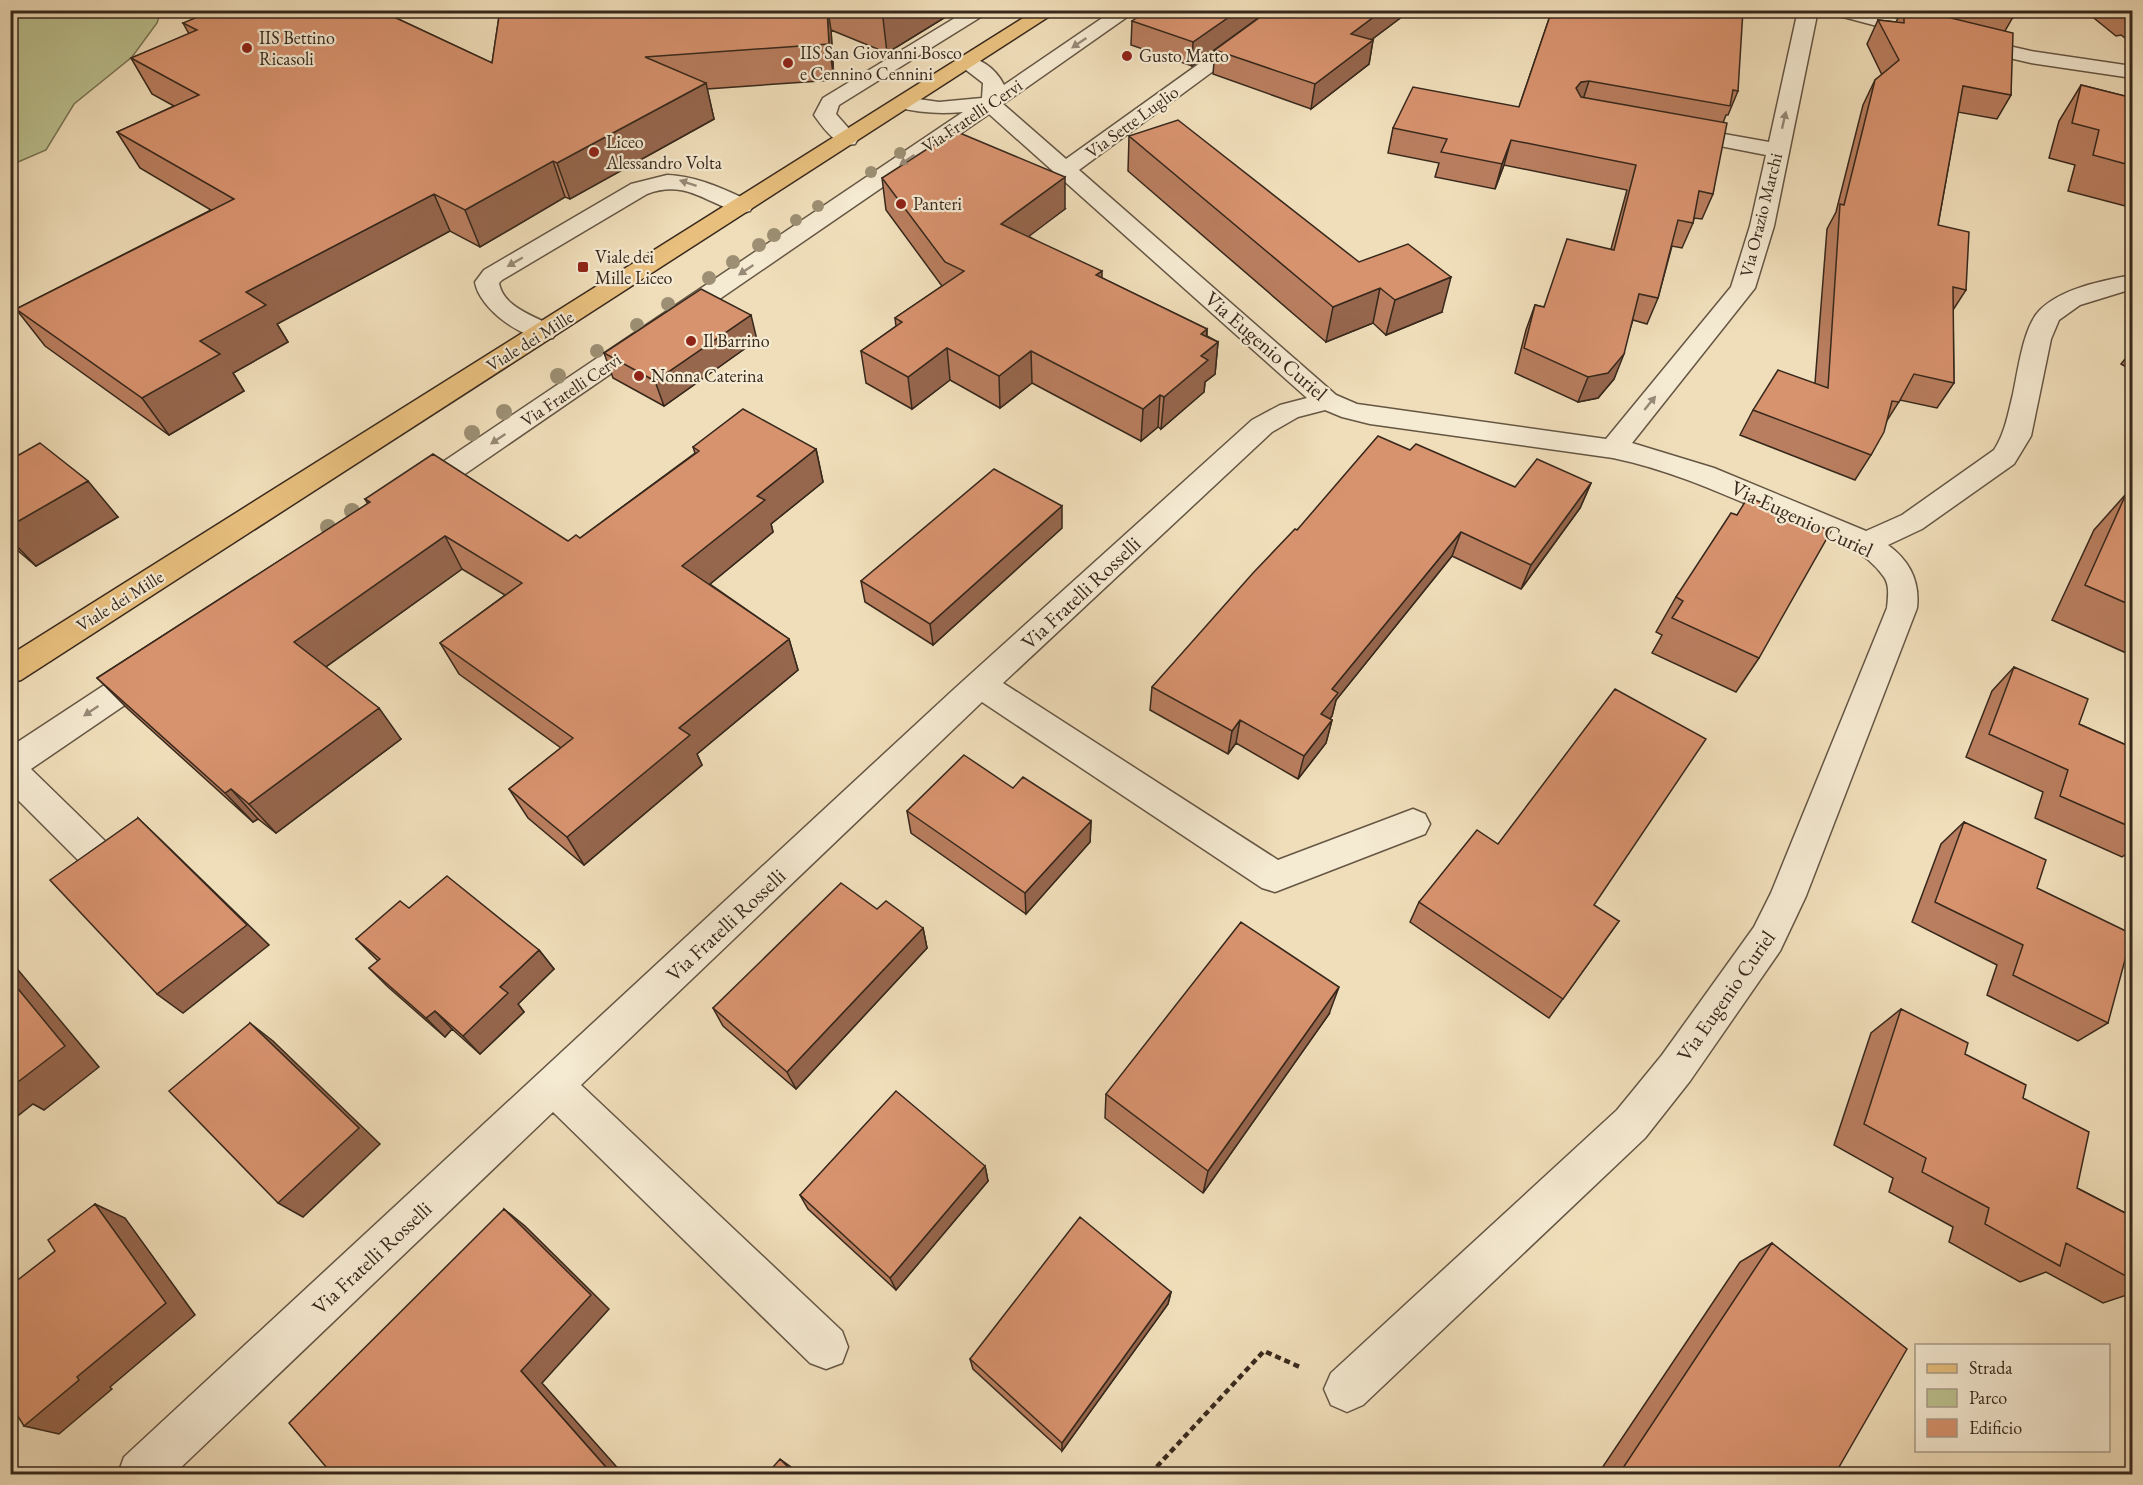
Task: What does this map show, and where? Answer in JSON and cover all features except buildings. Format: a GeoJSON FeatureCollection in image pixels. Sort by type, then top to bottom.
{"type":"FeatureCollection","features":[{"type":"Feature","properties":{"kind":"main road","name":"Viale dei Mille"},"geometry":{"type":"LineString","coordinates":[[10,671],[1050,10]]}},
{"type":"Feature","properties":{"kind":"street"},"geometry":{"type":"LineString","coordinates":[[847,139],[825,115],[830,102],[983,10]]}},
{"type":"Feature","properties":{"kind":"street","name":"Via Fratelli Cervi"},"geometry":{"type":"LineString","coordinates":[[398,506],[1128,10]]}},
{"type":"Feature","properties":{"kind":"street","name":"Via Sette Luglio"},"geometry":{"type":"LineString","coordinates":[[1065,170],[1287,10]]}},
{"type":"Feature","properties":{"kind":"street","name":"Via Orazio Marchi"},"geometry":{"type":"LineString","coordinates":[[1613,448],[1743,288],[1754,255],[1809,10]]}},
{"type":"Feature","properties":{"kind":"street"},"geometry":{"type":"LineString","coordinates":[[1839,10],[2031,57],[2133,72]]}},
{"type":"Feature","properties":{"kind":"street"},"geometry":{"type":"LineString","coordinates":[[904,103],[939,108],[990,104],[994,93],[993,81],[985,72],[967,63]]}},
{"type":"Feature","properties":{"kind":"street","name":"Via Eugenio Curiel"},"geometry":{"type":"LineString","coordinates":[[990,104],[1327,401],[1351,411],[1404,420],[1613,448],[1685,467],[1865,544],[1885,559],[1900,576],[1904,592],[1902,608],[1788,896],[1767,939],[1676,1068],[1631,1124],[1347,1389]]}},
{"type":"Feature","properties":{"kind":"street"},"geometry":{"type":"LineString","coordinates":[[1660,128],[1777,150]]}},
{"type":"Feature","properties":{"kind":"street"},"geometry":{"type":"LineString","coordinates":[[544,332],[503,308],[489,295],[487,282],[493,275],[639,189],[656,182],[672,180],[688,182],[742,206]]}},
{"type":"Feature","properties":{"kind":"street"},"geometry":{"type":"LineString","coordinates":[[1865,544],[1912,522],[2004,457],[2017,436],[2038,339],[2048,316],[2078,297],[2133,282]]}},
{"type":"Feature","properties":{"kind":"street","name":"Via Fratelli Rosselli"},"geometry":{"type":"LineString","coordinates":[[141,1474],[981,685],[1262,426],[1289,411],[1327,401]]}},
{"type":"Feature","properties":{"kind":"street"},"geometry":{"type":"LineString","coordinates":[[10,765],[170,658]]}},
{"type":"Feature","properties":{"kind":"street"},"geometry":{"type":"LineString","coordinates":[[981,685],[1275,877],[1413,824]]}},
{"type":"Feature","properties":{"kind":"street"},"geometry":{"type":"LineString","coordinates":[[10,770],[93,852]]}},
{"type":"Feature","properties":{"kind":"street"},"geometry":{"type":"LineString","coordinates":[[554,1086],[826,1347]]}},
{"type":"Feature","properties":{"kind":"path"},"geometry":{"type":"LineString","coordinates":[[1150,1474],[1264,1351],[1347,1389]]}},
{"type":"Feature","properties":{"kind":"green space"},"geometry":{"type":"Polygon","coordinates":[[[11,10],[161,11],[157,23],[132,57],[74,104],[46,150],[11,165],[11,10]]]}},
{"type":"Feature","properties":{"kind":"place","name":"IIS Bettino Ricasoli"},"geometry":{"type":"Point","coordinates":[247,48]}},
{"type":"Feature","properties":{"kind":"place","name":"Gusto Matto"},"geometry":{"type":"Point","coordinates":[1127,56]}},
{"type":"Feature","properties":{"kind":"place","name":"IIS San Giovanni Bosco e Cennino Cennini"},"geometry":{"type":"Point","coordinates":[788,63]}},
{"type":"Feature","properties":{"kind":"place","name":"Liceo Alessandro Volta"},"geometry":{"type":"Point","coordinates":[594,152]}},
{"type":"Feature","properties":{"kind":"place","name":"Panteri"},"geometry":{"type":"Point","coordinates":[901,204]}},
{"type":"Feature","properties":{"kind":"place","name":"Viale dei Mille Liceo"},"geometry":{"type":"Point","coordinates":[583,267]}},
{"type":"Feature","properties":{"kind":"place","name":"Il Barrino"},"geometry":{"type":"Point","coordinates":[691,341]}},
{"type":"Feature","properties":{"kind":"place","name":"Nonna Caterina"},"geometry":{"type":"Point","coordinates":[639,376]}}]}
